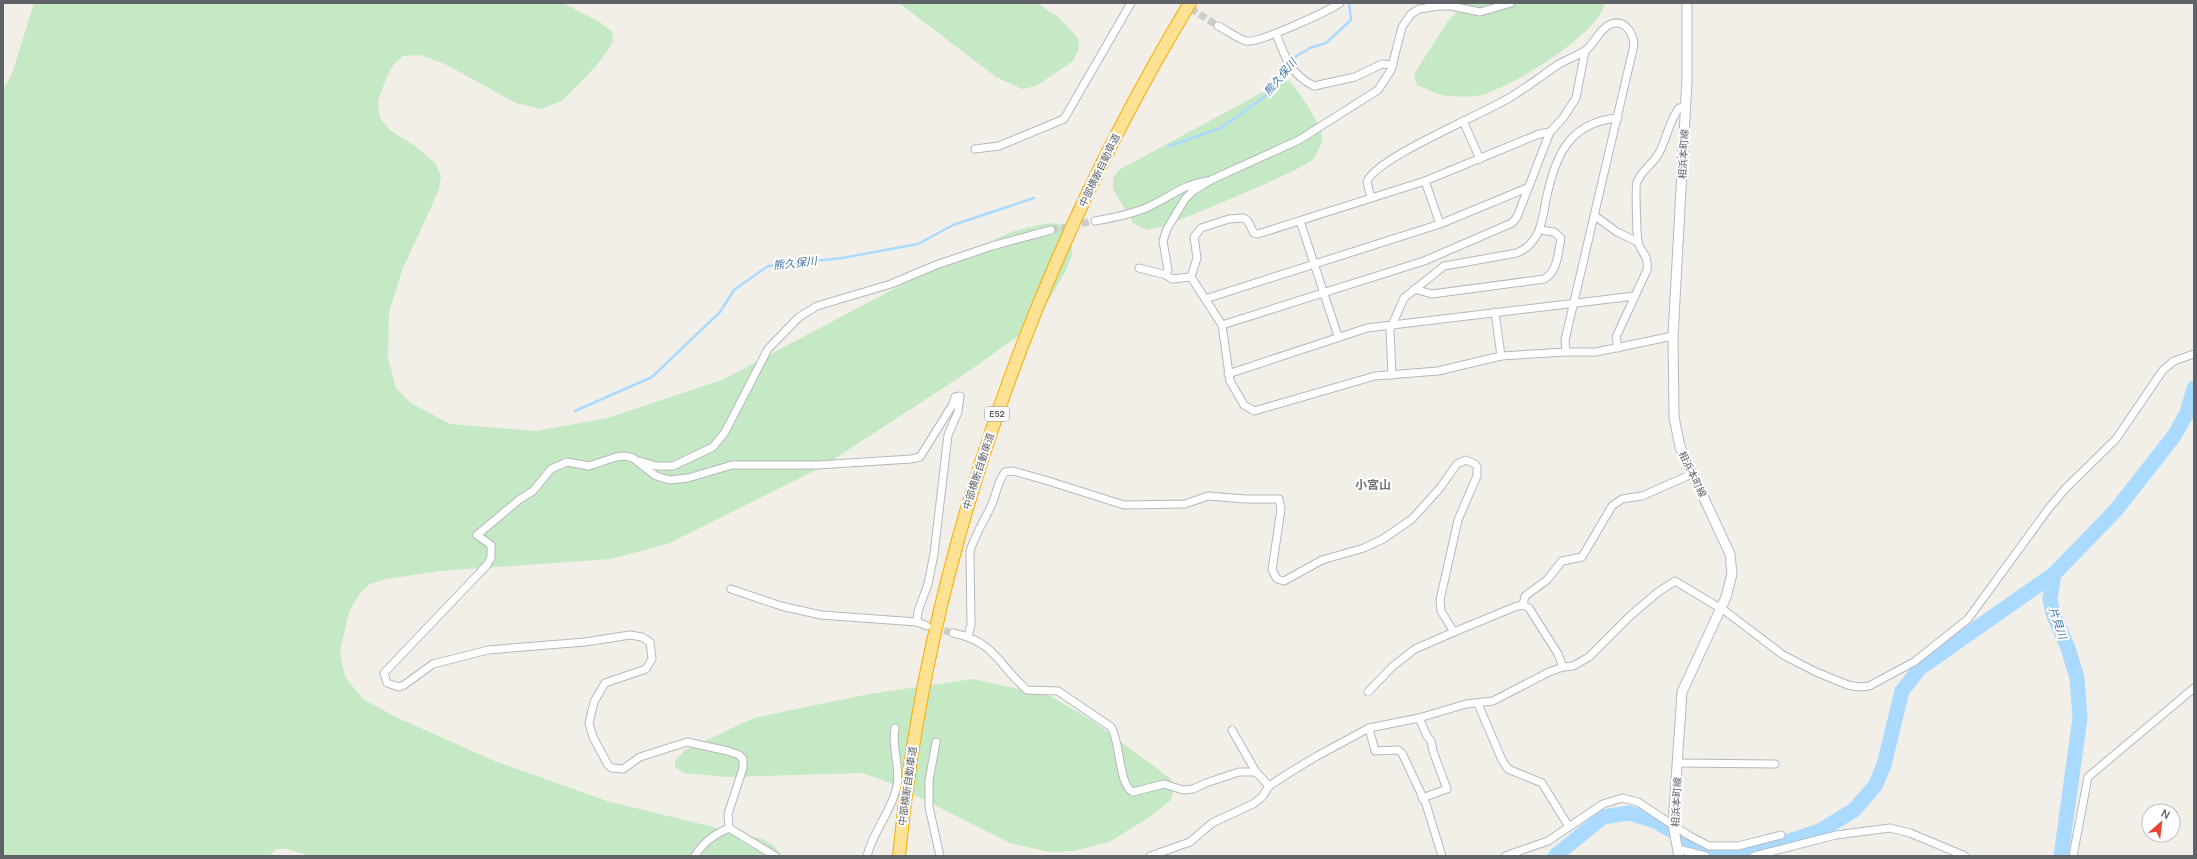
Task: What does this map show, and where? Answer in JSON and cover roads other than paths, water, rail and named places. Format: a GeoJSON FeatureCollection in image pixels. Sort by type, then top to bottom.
{"type":"FeatureCollection","features":[{"type":"Feature","properties":{"kind":"highway","name":"中部横断自動車道"},"geometry":{"type":"LineString","coordinates":[[899,856],[910,759],[934,635],[960,530],[983,452],[1075,217],[1138,93],[1190,3]]}},
{"type":"Feature","properties":{"kind":"main road","name":"相浜本町線"},"geometry":{"type":"LineString","coordinates":[[1679,852],[1673,826],[1683,686],[1731,582],[1730,554],[1680,447],[1674,417],[1673,336],[1688,52],[1686,3]]}},
{"type":"Feature","properties":{"kind":"street"},"geometry":{"type":"LineString","coordinates":[[975,149],[999,146],[1064,119],[1131,3]]}},
{"type":"Feature","properties":{"kind":"street"},"geometry":{"type":"LineString","coordinates":[[1218,26],[1246,41],[1251,41],[1276,33],[1340,3]]}},
{"type":"Feature","properties":{"kind":"street"},"geometry":{"type":"LineString","coordinates":[[1095,220],[1124,216],[1146,208],[1182,187],[1211,180],[1299,140],[1368,98],[1378,90],[1393,65],[1405,20],[1419,10],[1451,6],[1480,12],[1511,3]]}},
{"type":"Feature","properties":{"kind":"street"},"geometry":{"type":"LineString","coordinates":[[1222,325],[1424,261],[1512,223],[1518,217],[1527,188],[1550,132],[1563,118],[1576,98],[1585,51],[1606,27],[1617,23],[1631,31],[1634,44],[1618,118],[1565,340],[1566,352]]}},
{"type":"Feature","properties":{"kind":"street"},"geometry":{"type":"LineString","coordinates":[[1276,33],[1290,67],[1297,76],[1314,86],[1355,77],[1382,64],[1393,65]]}},
{"type":"Feature","properties":{"kind":"street"},"geometry":{"type":"LineString","coordinates":[[1371,198],[1367,182],[1368,176],[1373,172],[1463,121],[1513,96],[1575,54],[1585,51]]}},
{"type":"Feature","properties":{"kind":"street"},"geometry":{"type":"LineString","coordinates":[[1618,348],[1616,337],[1647,270],[1648,263],[1645,253],[1638,242],[1635,188],[1637,182],[1659,152],[1674,114],[1679,108],[1686,107]]}},
{"type":"Feature","properties":{"kind":"street"},"geometry":{"type":"LineString","coordinates":[[1392,375],[1390,346],[1392,324],[1404,298],[1444,266],[1517,253],[1526,249],[1540,230],[1546,198],[1556,162],[1574,133],[1593,122],[1618,118]]}},
{"type":"Feature","properties":{"kind":"street"},"geometry":{"type":"LineString","coordinates":[[1463,121],[1480,159]]}},
{"type":"Feature","properties":{"kind":"street"},"geometry":{"type":"LineString","coordinates":[[1550,132],[1538,134],[1425,181],[1258,234],[1254,233],[1247,220],[1243,218],[1229,220],[1201,228],[1194,237],[1197,258],[1191,277],[1222,325],[1228,374],[1244,405],[1250,410],[1258,411],[1375,376],[1438,371],[1501,356],[1566,352],[1596,352],[1673,336]]}},
{"type":"Feature","properties":{"kind":"street"},"geometry":{"type":"LineString","coordinates":[[1166,275],[1168,270],[1163,241],[1167,229],[1185,199],[1211,180]]}},
{"type":"Feature","properties":{"kind":"street"},"geometry":{"type":"LineString","coordinates":[[1425,181],[1440,224]]}},
{"type":"Feature","properties":{"kind":"street"},"geometry":{"type":"LineString","coordinates":[[1205,299],[1440,224],[1527,188]]}},
{"type":"Feature","properties":{"kind":"street"},"geometry":{"type":"LineString","coordinates":[[1595,216],[1617,232],[1638,242]]}},
{"type":"Feature","properties":{"kind":"street"},"geometry":{"type":"LineString","coordinates":[[1300,220],[1338,336]]}},
{"type":"Feature","properties":{"kind":"street"},"geometry":{"type":"LineString","coordinates":[[729,828],[729,809],[743,768],[743,759],[739,755],[728,750],[687,742],[640,757],[623,768],[616,770],[608,765],[593,737],[589,723],[590,717],[594,702],[602,685],[642,672],[650,664],[652,646],[650,642],[642,637],[630,635],[585,642],[488,650],[433,664],[399,687],[387,683],[384,673],[487,565],[491,558],[491,545],[477,535],[520,499],[533,491],[551,469],[566,462],[589,466],[616,457],[633,458],[645,464],[673,466],[713,447],[725,432],[768,348],[799,317],[817,306],[890,284],[936,264],[992,246],[1051,230]]}},
{"type":"Feature","properties":{"kind":"street"},"geometry":{"type":"LineString","coordinates":[[1414,289],[1432,294],[1544,279],[1549,277],[1554,269],[1561,238],[1554,232],[1540,230]]}},
{"type":"Feature","properties":{"kind":"street"},"geometry":{"type":"LineString","coordinates":[[1139,268],[1166,275],[1172,279],[1191,277]]}},
{"type":"Feature","properties":{"kind":"street"},"geometry":{"type":"LineString","coordinates":[[1228,374],[1338,336],[1367,328],[1574,302],[1635,296]]}},
{"type":"Feature","properties":{"kind":"street"},"geometry":{"type":"LineString","coordinates":[[1495,312],[1501,356]]}},
{"type":"Feature","properties":{"kind":"street"},"geometry":{"type":"LineString","coordinates":[[1150,856],[1190,842],[1212,824],[1253,804],[1262,797],[1269,786],[1317,756],[1369,728],[1419,718],[1466,704],[1478,704],[1493,701],[1563,667],[1573,666],[1589,657],[1630,616],[1670,583],[1675,581],[1720,608],[1784,655],[1816,672],[1848,685],[1859,687],[1869,686],[1907,666],[1968,619],[2049,508],[2066,488],[2116,439],[2163,370],[2174,361],[2194,354]]}},
{"type":"Feature","properties":{"kind":"street"},"geometry":{"type":"LineString","coordinates":[[633,458],[656,476],[670,480],[688,478],[732,465],[817,465],[911,460],[920,457],[953,404],[955,397],[960,396],[958,412],[948,435],[934,554],[928,584],[918,611],[917,622]]}},
{"type":"Feature","properties":{"kind":"street"},"geometry":{"type":"LineString","coordinates":[[968,636],[971,625],[970,551],[973,541],[992,505],[1000,479],[1005,472],[1013,471],[1039,478],[1124,505],[1185,504],[1208,496],[1245,499],[1279,499],[1281,509],[1272,570],[1277,579],[1284,581],[1322,560],[1364,548],[1383,539],[1412,519],[1440,488],[1457,464],[1466,460],[1475,464],[1477,467],[1477,476],[1458,520],[1439,607],[1454,632]]}},
{"type":"Feature","properties":{"kind":"street"},"geometry":{"type":"LineString","coordinates":[[1523,605],[1525,596],[1547,580],[1562,561],[1582,557],[1612,506],[1622,499],[1642,496],[1692,474]]}},
{"type":"Feature","properties":{"kind":"street"},"geometry":{"type":"LineString","coordinates":[[731,589],[781,606],[821,615],[917,622],[926,626]]}},
{"type":"Feature","properties":{"kind":"street"},"geometry":{"type":"LineString","coordinates":[[1368,692],[1393,666],[1414,649],[1523,605],[1529,608],[1558,654],[1563,667]]}},
{"type":"Feature","properties":{"kind":"street"},"geometry":{"type":"LineString","coordinates":[[953,633],[968,636],[988,647],[1027,690],[1058,691],[1110,727],[1115,735],[1126,787],[1133,792],[1164,784],[1183,790],[1193,789],[1239,772],[1256,772]]}},
{"type":"Feature","properties":{"kind":"street"},"geometry":{"type":"LineString","coordinates":[[2073,856],[2088,777],[2194,688]]}},
{"type":"Feature","properties":{"kind":"street"},"geometry":{"type":"LineString","coordinates":[[1478,704],[1502,760],[1508,769],[1542,783],[1569,828]]}},
{"type":"Feature","properties":{"kind":"street"},"geometry":{"type":"LineString","coordinates":[[1419,718],[1427,736],[1432,741],[1432,752],[1447,789],[1422,798]]}},
{"type":"Feature","properties":{"kind":"street"},"geometry":{"type":"LineString","coordinates":[[867,856],[891,805],[898,785],[893,741],[895,728]]}},
{"type":"Feature","properties":{"kind":"street"},"geometry":{"type":"LineString","coordinates":[[1369,728],[1375,751],[1398,750],[1402,753],[1426,804],[1442,856]]}},
{"type":"Feature","properties":{"kind":"street"},"geometry":{"type":"LineString","coordinates":[[1232,730],[1256,772],[1269,786]]}},
{"type":"Feature","properties":{"kind":"street"},"geometry":{"type":"LineString","coordinates":[[936,742],[929,781],[929,807],[940,856]]}},
{"type":"Feature","properties":{"kind":"street"},"geometry":{"type":"LineString","coordinates":[[1678,763],[1775,764]]}},
{"type":"Feature","properties":{"kind":"street"},"geometry":{"type":"LineString","coordinates":[[1505,856],[1548,840],[1569,828],[1603,804],[1622,798],[1638,802],[1673,826],[1709,846],[1721,848],[1738,846],[1781,834]]}},
{"type":"Feature","properties":{"kind":"street"},"geometry":{"type":"LineString","coordinates":[[695,856],[706,842],[729,828]]}},
{"type":"Feature","properties":{"kind":"street"},"geometry":{"type":"LineString","coordinates":[[729,828],[775,856]]}},
{"type":"Feature","properties":{"kind":"street"},"geometry":{"type":"LineString","coordinates":[[1754,856],[1786,853],[1836,835],[1890,828],[1910,833],[1965,856]]}},
{"type":"Feature","properties":{"kind":"street"},"geometry":{"type":"LineString","coordinates":[[1679,852],[1706,856]]}},
{"type":"Feature","properties":{"kind":"waterway","name":"熊久保川"},"geometry":{"type":"LineString","coordinates":[[1169,146],[1221,128],[1268,94],[1295,57],[1310,48],[1326,43],[1351,20],[1349,3]]}},
{"type":"Feature","properties":{"kind":"waterway","name":"熊久保川"},"geometry":{"type":"LineString","coordinates":[[575,411],[652,377],[720,312],[734,290],[768,266],[842,258],[918,244],[953,225],[1034,198]]}},
{"type":"Feature","properties":{"kind":"waterway"},"geometry":{"type":"LineString","coordinates":[[1555,856],[1603,817],[1629,813],[1655,821],[1709,852],[1737,853],[1780,844],[1820,831],[1854,810],[1875,786],[1884,765],[1902,691],[1920,668],[2054,574],[2116,510],[2174,436],[2187,413],[2194,388]]}},
{"type":"Feature","properties":{"kind":"waterway","name":"片貝川"},"geometry":{"type":"LineString","coordinates":[[2054,574],[2050,599],[2053,613],[2068,648],[2077,678],[2080,718],[2061,856]]}},
{"type":"Feature","properties":{"kind":"tunnel"},"geometry":{"type":"LineString","coordinates":[[1182,3],[1218,26]]}},
{"type":"Feature","properties":{"kind":"tunnel"},"geometry":{"type":"LineString","coordinates":[[1051,230],[1095,221]]}},
{"type":"Feature","properties":{"kind":"tunnel"},"geometry":{"type":"LineString","coordinates":[[934,628],[953,633]]}},
{"type":"Feature","properties":{"kind":"district","name":"小宮山"},"geometry":{"type":"Point","coordinates":[1373,485]}}]}
